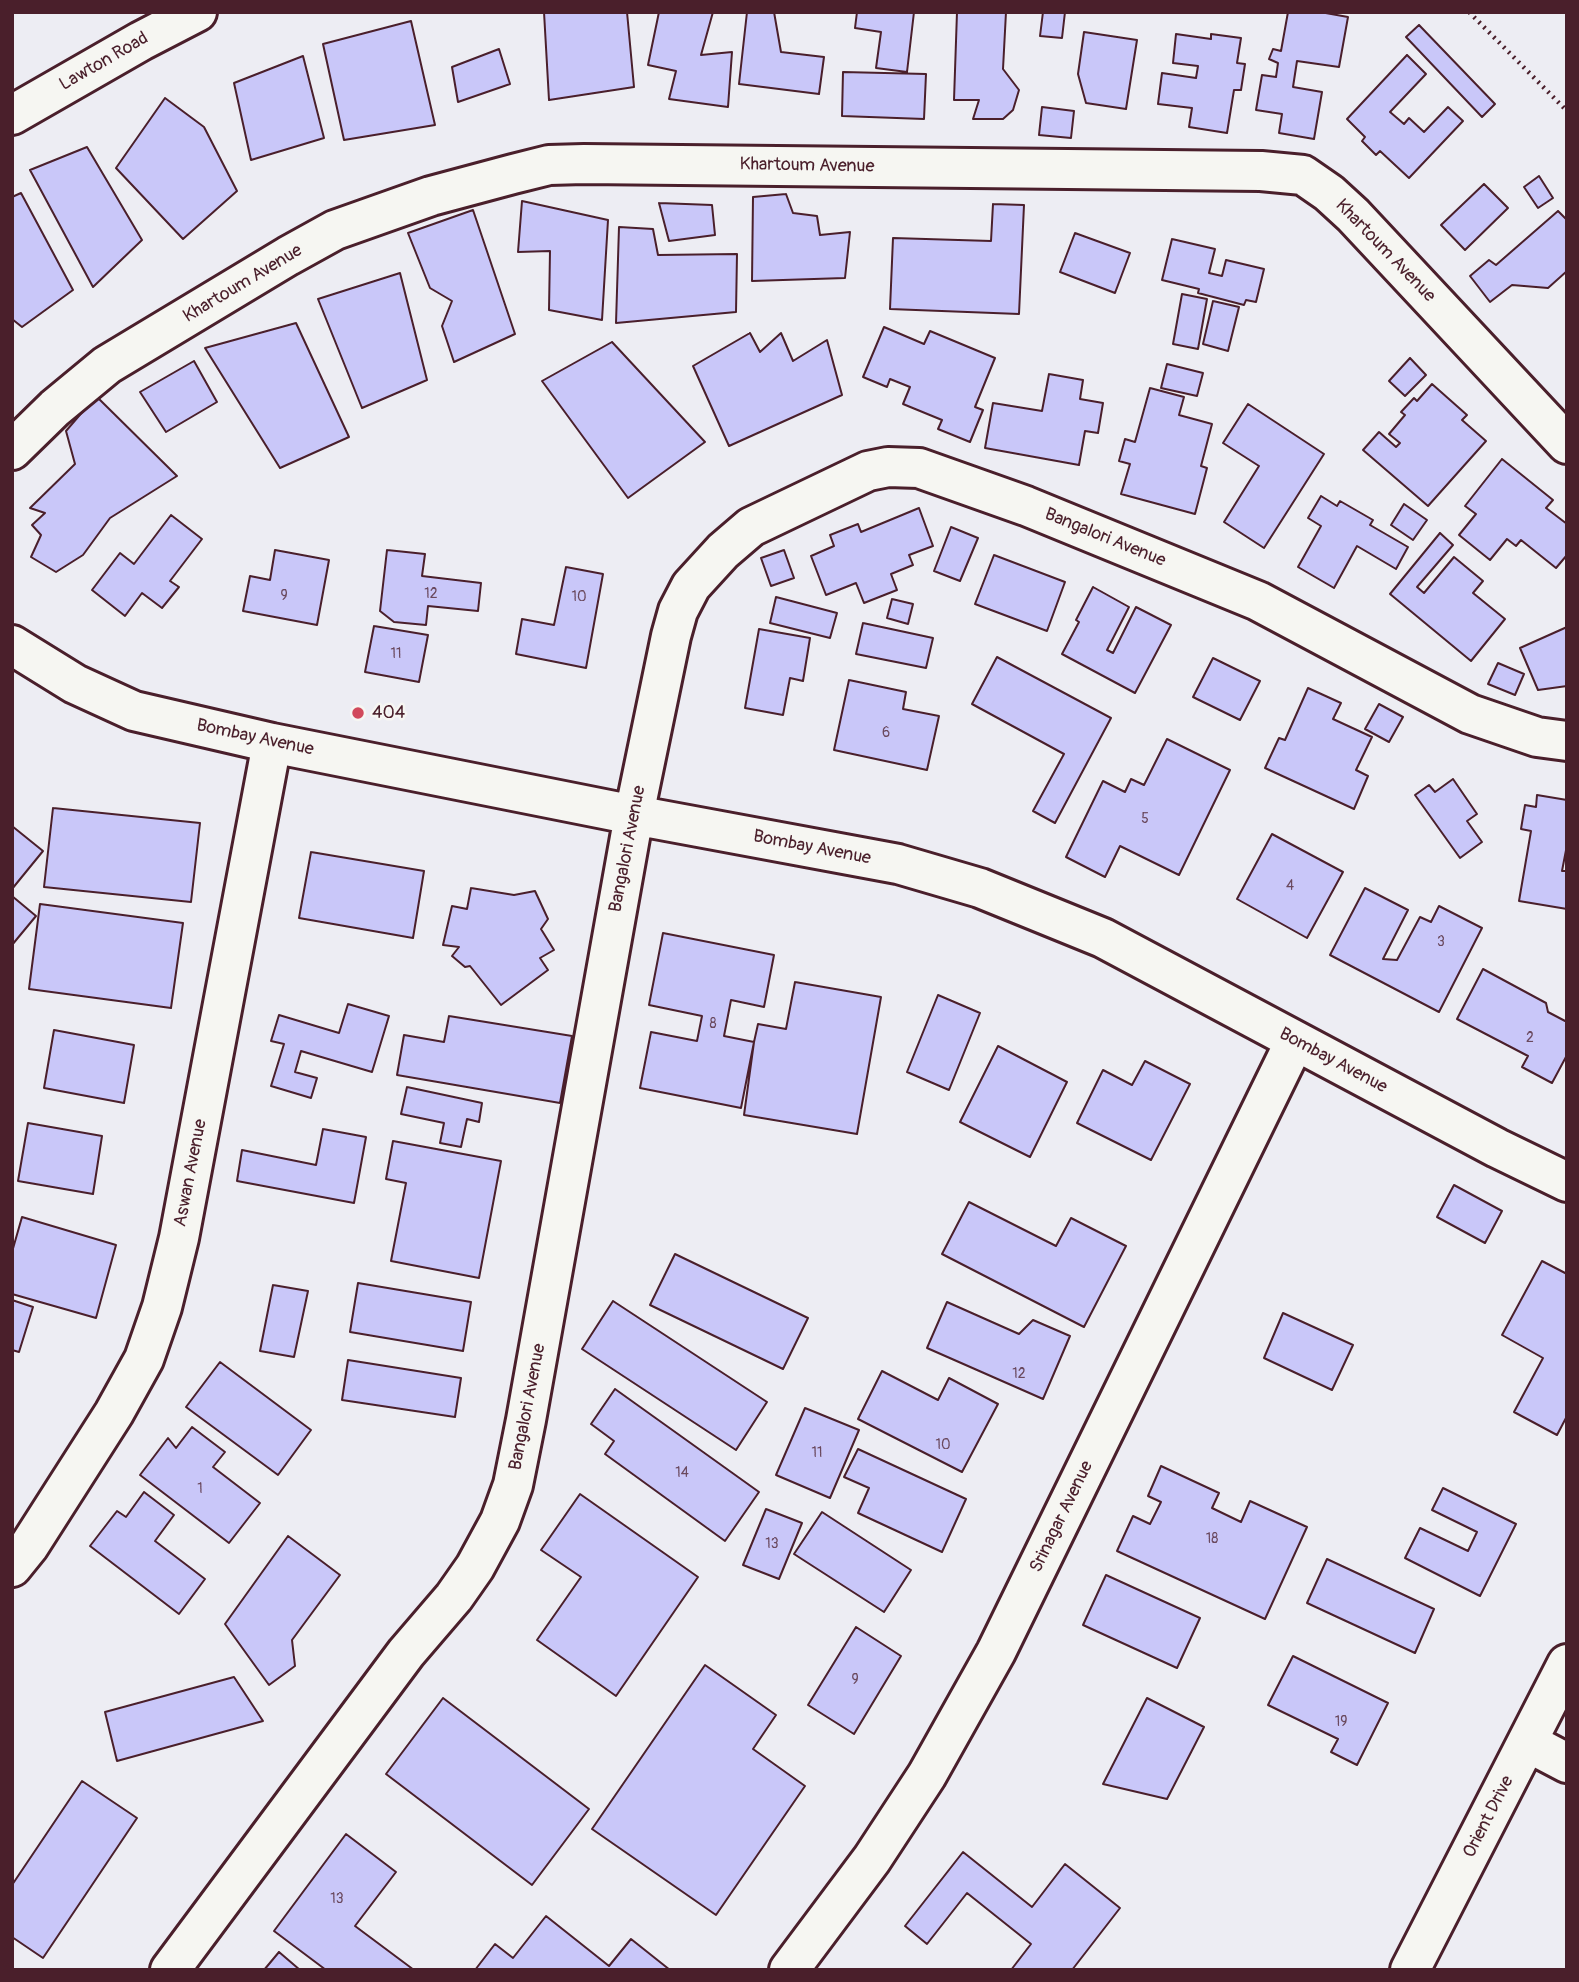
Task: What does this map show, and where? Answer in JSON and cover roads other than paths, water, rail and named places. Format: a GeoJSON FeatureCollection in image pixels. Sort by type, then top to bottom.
{"type":"FeatureCollection","features":[{"type":"Feature","properties":{"kind":"street","name":"Lawton Road"},"geometry":{"type":"LineString","coordinates":[[12,115],[197,12]]}},
{"type":"Feature","properties":{"kind":"street","name":"Khartoum Avenue"},"geometry":{"type":"LineString","coordinates":[[12,450],[55,408],[107,365],[335,230],[431,196],[513,174],[549,165],[584,164],[1261,171],[1303,175],[1329,193],[1353,215],[1567,444]]}},
{"type":"Feature","properties":{"kind":"street","name":"Bangalori Avenue"},"geometry":{"type":"LineString","coordinates":[[170,1970],[406,1653],[454,1597],[475,1567],[500,1521],[513,1485],[526,1420],[634,814],[671,636],[678,611],[691,586],[723,551],[751,527],[868,471],[888,467],[919,468],[1026,506],[1258,601],[1470,715],[1537,737],[1567,741]]}},
{"type":"Feature","properties":{"kind":"street","name":"Bombay Avenue"},"geometry":{"type":"LineString","coordinates":[[12,645],[75,684],[134,711],[272,743],[898,864],[980,888],[1102,938],[1497,1148],[1567,1182]]}},
{"type":"Feature","properties":{"kind":"street","name":"Aswan Avenue"},"geometry":{"type":"LineString","coordinates":[[12,1567],[29,1546],[114,1413],[144,1359],[162,1307],[179,1238],[272,743]]}},
{"type":"Feature","properties":{"kind":"street","name":"Srinagar Avenue"},"geometry":{"type":"LineString","coordinates":[[789,1970],[872,1860],[920,1786],[996,1652],[1296,1041]]}},
{"type":"Feature","properties":{"kind":"street","name":"Orient Drive"},"geometry":{"type":"LineString","coordinates":[[1410,1970],[1567,1664]]}},
{"type":"Feature","properties":{"kind":"street"},"geometry":{"type":"LineString","coordinates":[[1527,1742],[1567,1763]]}},
{"type":"Feature","properties":{"kind":"place","name":"404"},"geometry":{"type":"Point","coordinates":[358,713]}}]}
